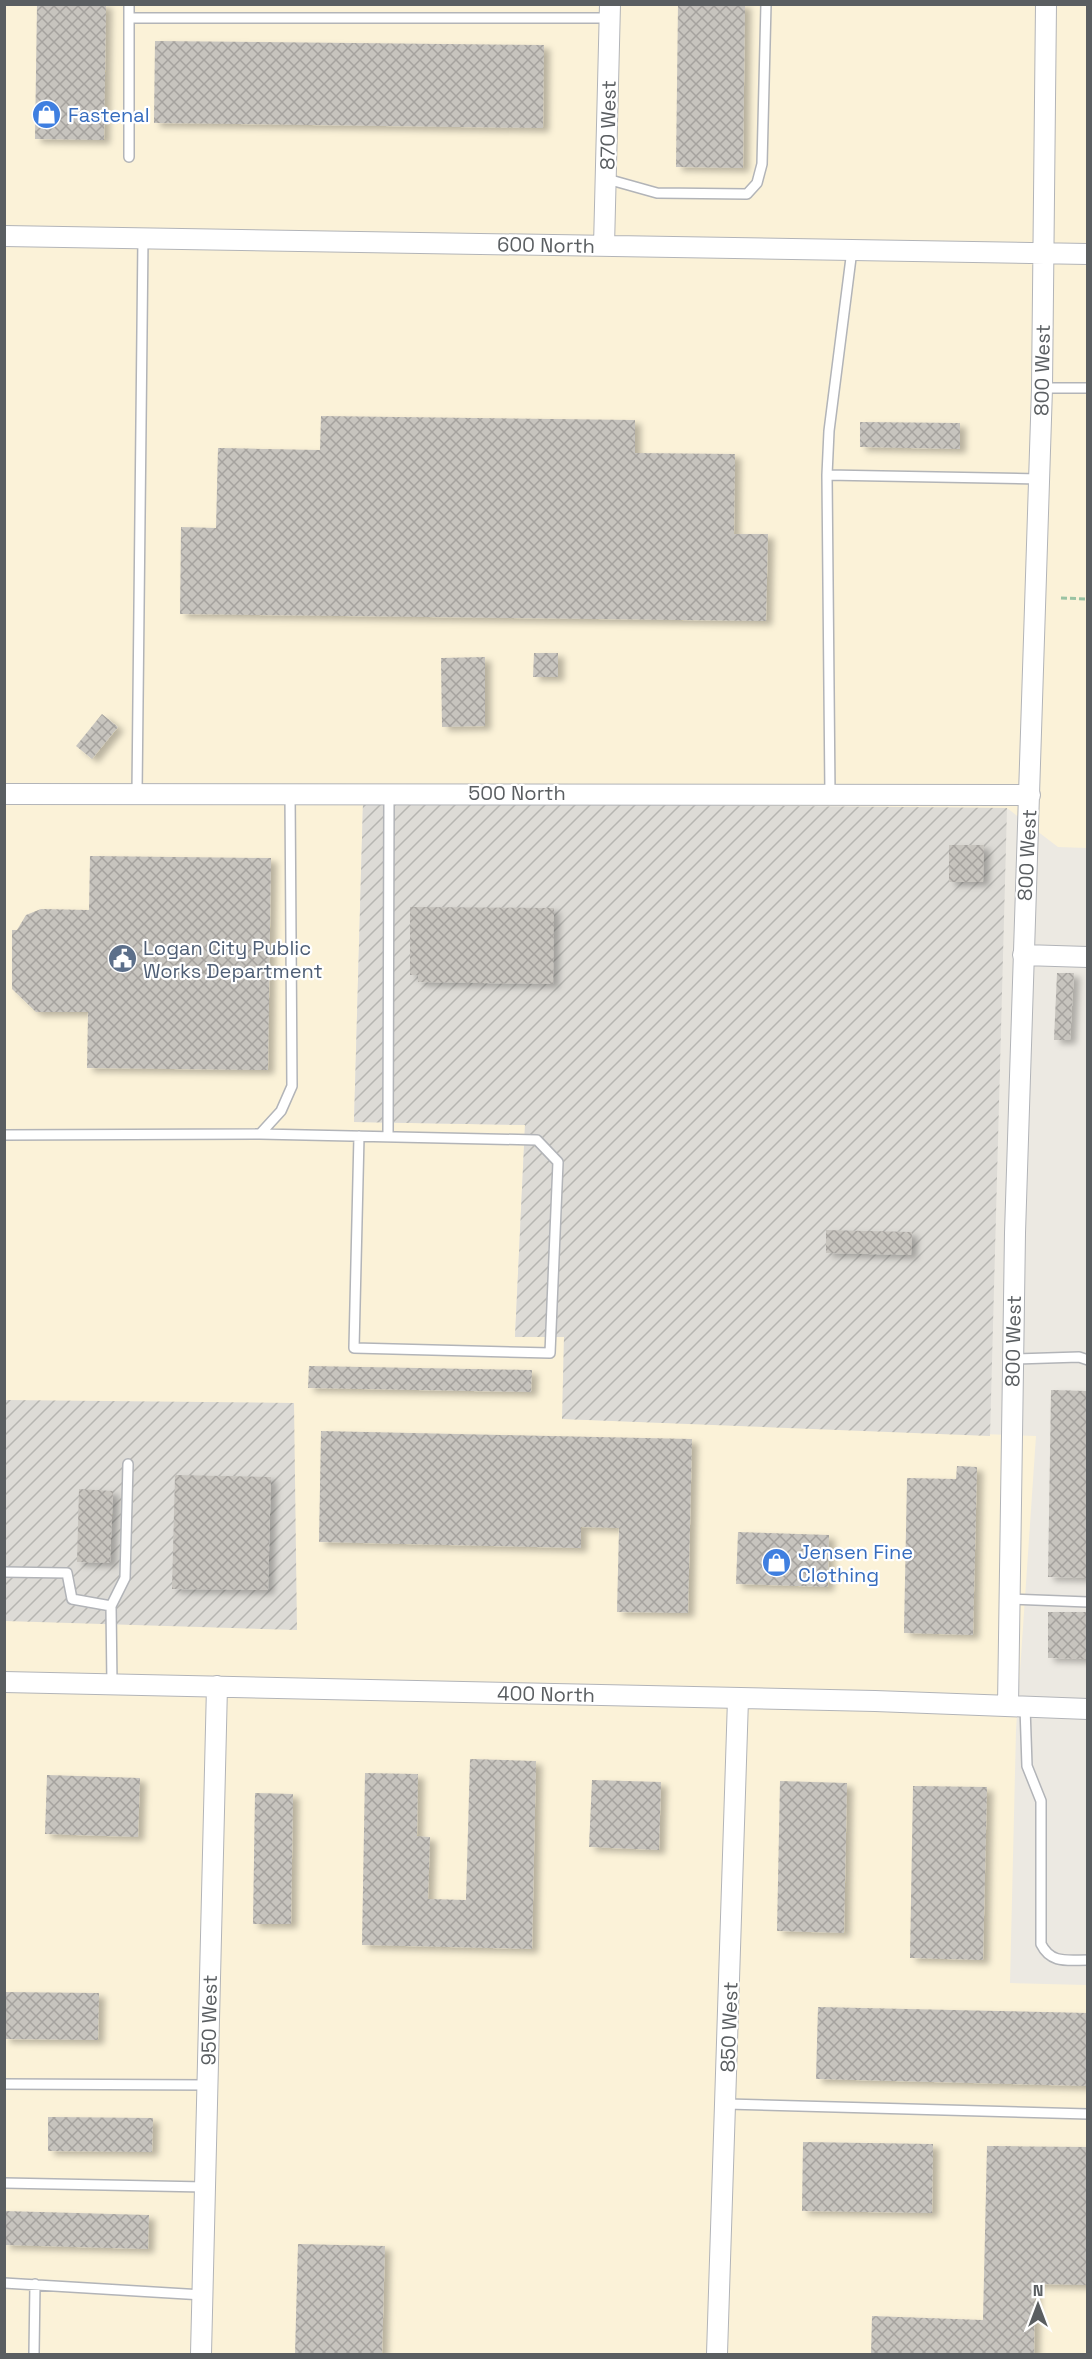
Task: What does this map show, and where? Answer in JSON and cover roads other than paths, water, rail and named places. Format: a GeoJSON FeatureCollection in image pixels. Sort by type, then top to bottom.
{"type":"FeatureCollection","features":[{"type":"Feature","properties":{"kind":"street","name":"800 West"},"geometry":{"type":"LineString","coordinates":[[1016,1707],[1010,1599],[1013,1359],[1023,955],[1040,479],[1046,4]]}},
{"type":"Feature","properties":{"kind":"street","name":"870 West"},"geometry":{"type":"LineString","coordinates":[[604,246],[610,11]]}},
{"type":"Feature","properties":{"kind":"street","name":"600 North"},"geometry":{"type":"LineString","coordinates":[[4,236],[1088,254]]}},
{"type":"Feature","properties":{"kind":"street","name":"500 North"},"geometry":{"type":"LineString","coordinates":[[4,794],[290,792],[1030,795]]}},
{"type":"Feature","properties":{"kind":"street"},"geometry":{"type":"LineString","coordinates":[[1023,955],[1088,957]]}},
{"type":"Feature","properties":{"kind":"street","name":"400 North"},"geometry":{"type":"LineString","coordinates":[[4,1682],[1088,1709]]}},
{"type":"Feature","properties":{"kind":"street","name":"950 West"},"geometry":{"type":"LineString","coordinates":[[201,2355],[217,1686]]}},
{"type":"Feature","properties":{"kind":"street","name":"850 West"},"geometry":{"type":"LineString","coordinates":[[717,2355],[727,2103],[738,1699]]}},
{"type":"Feature","properties":{"kind":"lane"},"geometry":{"type":"LineString","coordinates":[[129,4],[129,157]]}},
{"type":"Feature","properties":{"kind":"lane"},"geometry":{"type":"LineString","coordinates":[[607,179],[657,193],[747,194],[757,183],[762,164],[766,4]]}},
{"type":"Feature","properties":{"kind":"lane"},"geometry":{"type":"LineString","coordinates":[[129,18],[610,11]]}},
{"type":"Feature","properties":{"kind":"lane"},"geometry":{"type":"LineString","coordinates":[[137,793],[143,238]]}},
{"type":"Feature","properties":{"kind":"lane"},"geometry":{"type":"LineString","coordinates":[[830,795],[826,475],[829,431],[852,250]]}},
{"type":"Feature","properties":{"kind":"lane"},"geometry":{"type":"LineString","coordinates":[[1042,388],[1088,388]]}},
{"type":"Feature","properties":{"kind":"lane"},"geometry":{"type":"LineString","coordinates":[[826,475],[1040,479]]}},
{"type":"Feature","properties":{"kind":"lane"},"geometry":{"type":"LineString","coordinates":[[260,1134],[281,1111],[292,1086],[290,792]]}},
{"type":"Feature","properties":{"kind":"lane"},"geometry":{"type":"LineString","coordinates":[[388,1137],[389,793]]}},
{"type":"Feature","properties":{"kind":"lane"},"geometry":{"type":"LineString","coordinates":[[4,1135],[260,1134],[359,1136],[388,1137],[537,1140],[558,1162],[550,1353],[354,1348],[359,1136]]}},
{"type":"Feature","properties":{"kind":"lane"},"geometry":{"type":"LineString","coordinates":[[1013,1359],[1079,1357],[1088,1360]]}},
{"type":"Feature","properties":{"kind":"lane"},"geometry":{"type":"LineString","coordinates":[[112,1684],[111,1606],[125,1578],[128,1464]]}},
{"type":"Feature","properties":{"kind":"lane"},"geometry":{"type":"LineString","coordinates":[[4,1572],[67,1573],[72,1599],[111,1606]]}},
{"type":"Feature","properties":{"kind":"lane"},"geometry":{"type":"LineString","coordinates":[[1010,1599],[1088,1602]]}},
{"type":"Feature","properties":{"kind":"lane"},"geometry":{"type":"LineString","coordinates":[[1016,1707],[1027,1766],[1041,1801],[1041,1944],[1047,1955],[1054,1960],[1088,1960]]}},
{"type":"Feature","properties":{"kind":"lane"},"geometry":{"type":"LineString","coordinates":[[4,2084],[208,2085]]}},
{"type":"Feature","properties":{"kind":"lane"},"geometry":{"type":"LineString","coordinates":[[727,2103],[1088,2114]]}},
{"type":"Feature","properties":{"kind":"lane"},"geometry":{"type":"LineString","coordinates":[[4,2183],[205,2187]]}},
{"type":"Feature","properties":{"kind":"lane"},"geometry":{"type":"LineString","coordinates":[[4,2283],[203,2295]]}},
{"type":"Feature","properties":{"kind":"lane"},"geometry":{"type":"LineString","coordinates":[[34,2355],[35,2284]]}},
{"type":"Feature","properties":{"kind":"place","name":"Fastenal"},"geometry":{"type":"Point","coordinates":[47,115]}},
{"type":"Feature","properties":{"kind":"place","name":"Logan City Public Works Department"},"geometry":{"type":"Point","coordinates":[122,959]}},
{"type":"Feature","properties":{"kind":"place","name":"Jensen Fine Clothing"},"geometry":{"type":"Point","coordinates":[777,1563]}}]}
